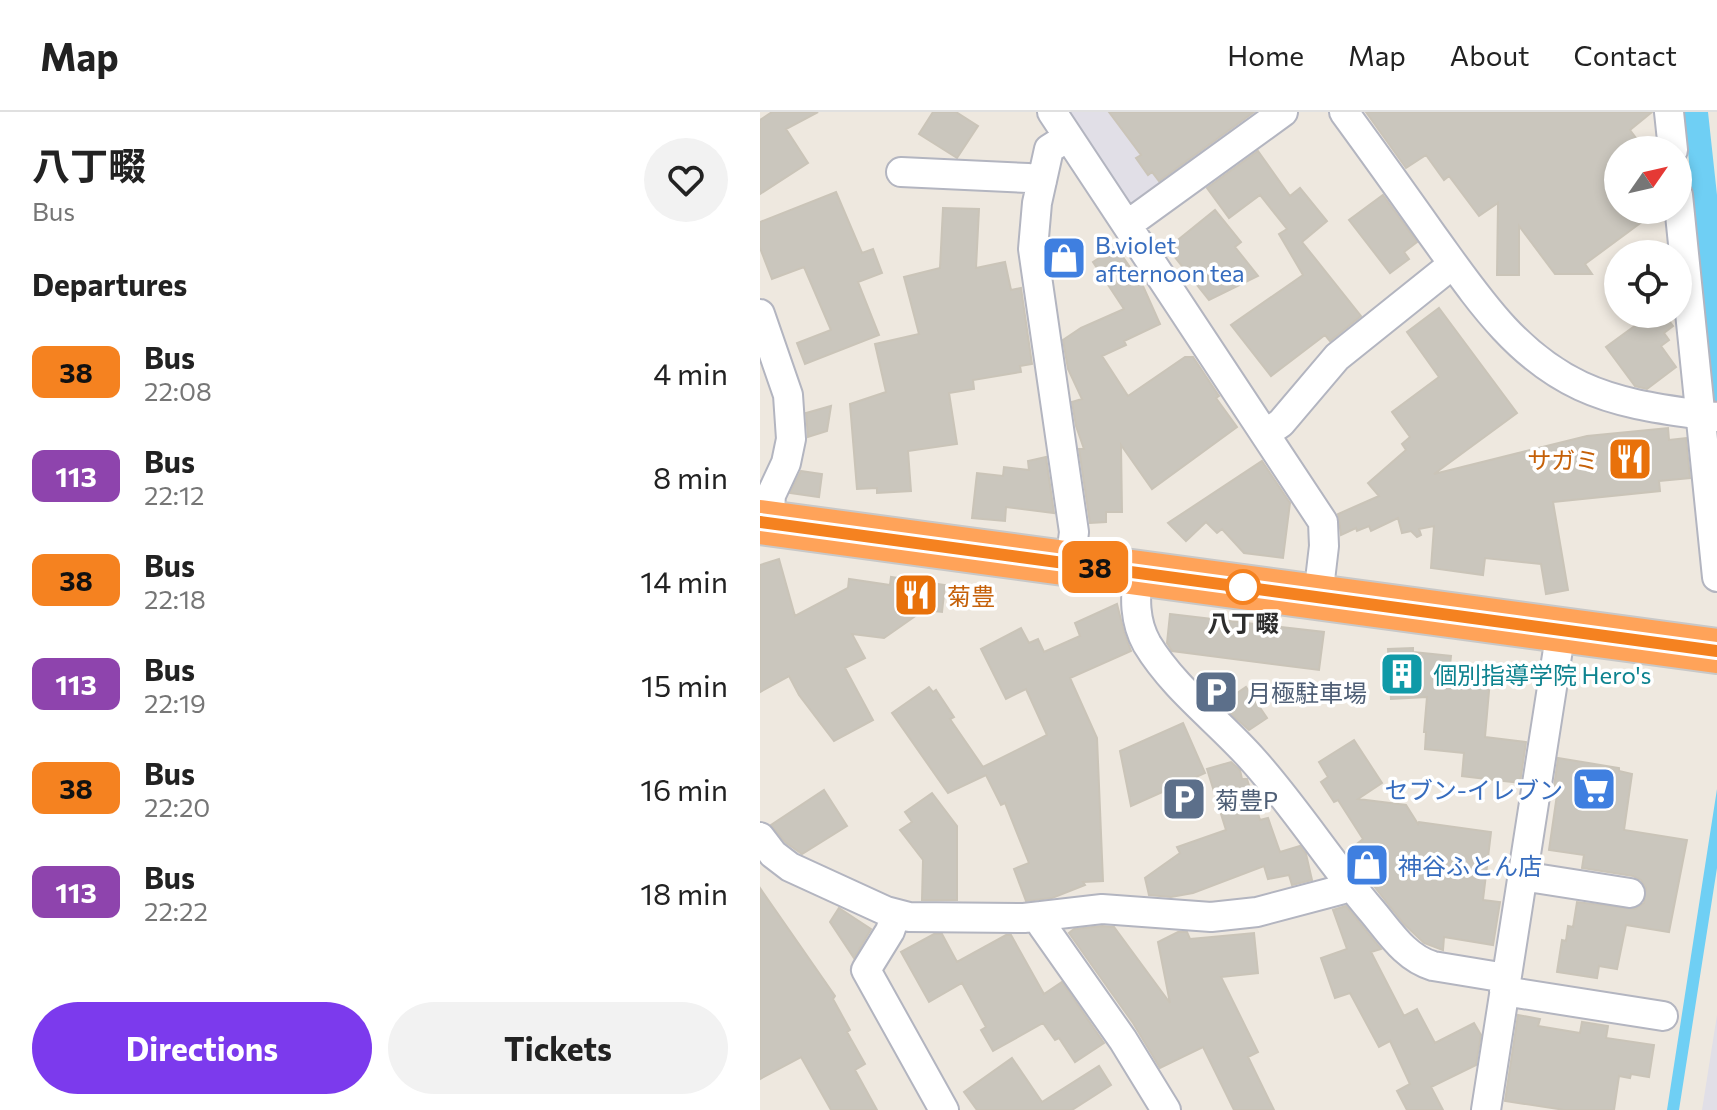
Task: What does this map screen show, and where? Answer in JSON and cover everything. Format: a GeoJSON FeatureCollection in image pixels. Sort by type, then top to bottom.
{"type":"FeatureCollection","features":[{"type":"Feature","properties":{"kind":"highway"},"geometry":{"type":"LineString","coordinates":[[764,523],[1561,630],[1717,648]]}},
{"type":"Feature","properties":{"kind":"street"},"geometry":{"type":"LineString","coordinates":[[1052,112],[1323,522],[1325,534],[1318,597]]}},
{"type":"Feature","properties":{"kind":"street"},"geometry":{"type":"LineString","coordinates":[[1127,225],[1283,112]]}},
{"type":"Feature","properties":{"kind":"street"},"geometry":{"type":"LineString","coordinates":[[1344,112],[1453,264],[1512,338],[1555,372],[1579,385],[1630,404],[1709,416]]}},
{"type":"Feature","properties":{"kind":"street"},"geometry":{"type":"LineString","coordinates":[[1669,112],[1672,136]]}},
{"type":"Feature","properties":{"kind":"street"},"geometry":{"type":"LineString","coordinates":[[1068,137],[1049,149],[1034,226],[1034,272],[1074,532],[1070,564]]}},
{"type":"Feature","properties":{"kind":"street"},"geometry":{"type":"LineString","coordinates":[[901,172],[1042,181]]}},
{"type":"Feature","properties":{"kind":"street"},"geometry":{"type":"LineString","coordinates":[[1682,224],[1709,416],[1717,577]]}},
{"type":"Feature","properties":{"kind":"street"},"geometry":{"type":"LineString","coordinates":[[1265,434],[1281,423],[1337,357],[1453,264]]}},
{"type":"Feature","properties":{"kind":"street"},"geometry":{"type":"LineString","coordinates":[[760,314],[788,395],[791,439],[786,463],[771,495],[764,523]]}},
{"type":"Feature","properties":{"kind":"street"},"geometry":{"type":"LineString","coordinates":[[1138,573],[1134,604],[1146,641],[1179,687],[1254,761],[1348,884],[1405,950],[1423,963],[1505,984],[1663,1016]]}},
{"type":"Feature","properties":{"kind":"street"},"geometry":{"type":"LineString","coordinates":[[1486,1110],[1561,630]]}},
{"type":"Feature","properties":{"kind":"street"},"geometry":{"type":"LineString","coordinates":[[765,854],[896,914],[921,918],[1041,916],[1089,909],[1211,917],[1257,912],[1340,890],[1348,884]]}},
{"type":"Feature","properties":{"kind":"street"},"geometry":{"type":"LineString","coordinates":[[1522,876],[1630,893]]}},
{"type":"Feature","properties":{"kind":"street"},"geometry":{"type":"LineString","coordinates":[[896,914],[890,931],[866,970],[944,1110]]}},
{"type":"Feature","properties":{"kind":"street"},"geometry":{"type":"LineString","coordinates":[[1041,916],[1042,925],[1112,1024],[1166,1110]]}},
{"type":"Feature","properties":{"kind":"shaded area"},"geometry":{"type":"Polygon","coordinates":[[[1064,112],[1240,112],[1247,123],[1134,206],[1126,205],[1064,112]]]}},
{"type":"Feature","properties":{"kind":"shaded area"},"geometry":{"type":"Polygon","coordinates":[[[1717,1015],[1717,1110],[1702,1110],[1717,1015]]]}},
{"type":"Feature","properties":{"kind":"water"},"geometry":{"type":"Polygon","coordinates":[[[1684,112],[1708,112],[1717,195],[1717,437],[1692,191],[1692,136],[1686,136],[1684,112]]]}},
{"type":"Feature","properties":{"kind":"water"},"geometry":{"type":"Polygon","coordinates":[[[1717,789],[1717,868],[1679,1110],[1667,1110],[1717,789]]]}},
{"type":"Feature","properties":{"kind":"building"},"geometry":{"type":"Polygon","coordinates":[[[772,112],[818,112],[786,129],[808,163],[760,194],[760,120],[772,112]]]}},
{"type":"Feature","properties":{"kind":"building"},"geometry":{"type":"Polygon","coordinates":[[[933,112],[956,112],[978,126],[957,158],[919,134],[933,112]]]}},
{"type":"Feature","properties":{"kind":"building"},"geometry":{"type":"Polygon","coordinates":[[[1109,112],[1254,112],[1159,181],[1152,172],[1148,175],[1136,158],[1141,155],[1109,112]]]}},
{"type":"Feature","properties":{"kind":"building"},"geometry":{"type":"Polygon","coordinates":[[[1366,112],[1652,112],[1630,130],[1634,136],[1604,136],[1604,224],[1639,224],[1617,240],[1604,240],[1604,250],[1585,264],[1592,274],[1555,274],[1519,226],[1519,275],[1497,275],[1498,203],[1479,216],[1449,176],[1444,180],[1426,155],[1406,168],[1366,112]]]}},
{"type":"Feature","properties":{"kind":"building"},"geometry":{"type":"Polygon","coordinates":[[[1258,151],[1290,196],[1300,188],[1327,221],[1302,242],[1361,316],[1330,341],[1325,335],[1271,376],[1231,325],[1303,275],[1279,234],[1287,229],[1260,195],[1229,218],[1207,188],[1258,151]]]}},
{"type":"Feature","properties":{"kind":"building"},"geometry":{"type":"Polygon","coordinates":[[[836,192],[862,253],[873,249],[882,273],[858,282],[879,335],[805,364],[797,343],[831,330],[804,267],[772,279],[760,248],[760,222],[836,192]]]}},
{"type":"Feature","properties":{"kind":"building"},"geometry":{"type":"Polygon","coordinates":[[[1383,195],[1417,242],[1404,252],[1409,259],[1390,273],[1349,220],[1383,195]]]}},
{"type":"Feature","properties":{"kind":"building"},"geometry":{"type":"Polygon","coordinates":[[[943,208],[979,209],[976,268],[1005,262],[1011,290],[1021,288],[1032,364],[1020,366],[1021,372],[973,380],[974,389],[949,393],[957,444],[908,451],[911,491],[877,493],[877,488],[857,489],[850,404],[886,392],[875,344],[919,334],[904,277],[940,268],[943,208]]]}},
{"type":"Feature","properties":{"kind":"building"},"geometry":{"type":"Polygon","coordinates":[[[1215,210],[1241,242],[1235,247],[1258,276],[1209,300],[1170,251],[1177,246],[1174,243],[1215,210]]]}},
{"type":"Feature","properties":{"kind":"building","name":"B.violet afternoon tea"},"geometry":{"type":"Polygon","coordinates":[[[1067,244],[1079,261],[1061,273],[1051,254],[1067,244]]]}},
{"type":"Feature","properties":{"kind":"building"},"geometry":{"type":"Polygon","coordinates":[[[1116,247],[1143,286],[1160,324],[1124,341],[1126,345],[1102,356],[1128,396],[1185,357],[1193,357],[1237,427],[1152,489],[1121,445],[1122,512],[1106,512],[1106,522],[1090,523],[1079,449],[1084,449],[1072,402],[1082,399],[1068,369],[1063,340],[1081,328],[1124,309],[1093,262],[1116,247]]]}},
{"type":"Feature","properties":{"kind":"building"},"geometry":{"type":"Polygon","coordinates":[[[1439,308],[1517,413],[1434,474],[1587,436],[1668,428],[1669,440],[1686,438],[1690,478],[1659,481],[1660,491],[1553,502],[1568,590],[1546,594],[1541,564],[1485,558],[1483,575],[1431,568],[1434,526],[1419,529],[1421,535],[1417,537],[1411,531],[1402,533],[1398,518],[1371,531],[1369,526],[1341,535],[1338,514],[1379,496],[1368,483],[1406,450],[1402,444],[1410,437],[1392,412],[1439,377],[1407,332],[1439,308]]]}},
{"type":"Feature","properties":{"kind":"building"},"geometry":{"type":"Polygon","coordinates":[[[1632,328],[1670,328],[1664,333],[1669,340],[1661,346],[1676,367],[1647,389],[1635,386],[1606,347],[1632,328]]]}},
{"type":"Feature","properties":{"kind":"building"},"geometry":{"type":"Polygon","coordinates":[[[831,406],[827,431],[808,437],[806,413],[831,406]]]}},
{"type":"Feature","properties":{"kind":"building"},"geometry":{"type":"Polygon","coordinates":[[[1046,457],[1054,513],[1006,507],[1005,521],[972,518],[977,473],[1003,476],[1004,467],[1029,470],[1028,461],[1046,457]]]}},
{"type":"Feature","properties":{"kind":"building"},"geometry":{"type":"Polygon","coordinates":[[[1262,461],[1290,503],[1283,558],[1244,553],[1222,529],[1217,533],[1206,522],[1186,541],[1168,523],[1262,461]]]}},
{"type":"Feature","properties":{"kind":"building"},"geometry":{"type":"Polygon","coordinates":[[[801,471],[822,474],[819,497],[790,493],[801,471]]]}},
{"type":"Feature","properties":{"kind":"building"},"geometry":{"type":"Polygon","coordinates":[[[779,559],[795,616],[848,588],[849,579],[890,585],[891,577],[945,585],[942,612],[924,610],[884,638],[852,634],[865,658],[845,668],[873,720],[834,741],[799,695],[789,676],[760,692],[760,565],[779,559]]]}},
{"type":"Feature","properties":{"kind":"building"},"geometry":{"type":"Polygon","coordinates":[[[1117,604],[1131,651],[1070,678],[1097,738],[1103,881],[1083,882],[1085,885],[1052,898],[1026,901],[1014,869],[1029,863],[1005,803],[1001,805],[986,775],[948,793],[892,713],[929,687],[933,692],[936,690],[954,717],[950,719],[983,767],[1047,735],[1026,689],[1006,699],[981,649],[1021,628],[1029,643],[1038,639],[1044,652],[1080,636],[1075,623],[1117,604]]]}},
{"type":"Feature","properties":{"kind":"building"},"geometry":{"type":"Polygon","coordinates":[[[1170,614],[1324,632],[1319,670],[1172,651],[1167,643],[1170,614]]]}},
{"type":"Feature","properties":{"kind":"building"},"geometry":{"type":"Polygon","coordinates":[[[1413,648],[1413,652],[1451,656],[1449,675],[1490,680],[1485,737],[1526,742],[1520,783],[1462,776],[1464,753],[1425,749],[1427,697],[1391,699],[1388,649],[1413,648]]]}},
{"type":"Feature","properties":{"kind":"building"},"geometry":{"type":"Polygon","coordinates":[[[1246,687],[1267,718],[1249,730],[1229,712],[1233,709],[1227,700],[1246,687]]]}},
{"type":"Feature","properties":{"kind":"building"},"geometry":{"type":"Polygon","coordinates":[[[1183,723],[1205,773],[1131,806],[1120,751],[1183,723]]]}},
{"type":"Feature","properties":{"kind":"building"},"geometry":{"type":"Polygon","coordinates":[[[1354,740],[1382,783],[1358,799],[1406,805],[1418,824],[1491,832],[1483,900],[1500,902],[1493,945],[1444,937],[1443,950],[1424,943],[1404,924],[1347,852],[1363,839],[1338,800],[1334,802],[1321,782],[1328,777],[1319,762],[1354,740]]]}},
{"type":"Feature","properties":{"kind":"building"},"geometry":{"type":"Polygon","coordinates":[[[1558,758],[1619,768],[1619,771],[1632,774],[1624,830],[1687,840],[1669,932],[1626,925],[1617,969],[1599,966],[1597,978],[1557,972],[1562,940],[1566,941],[1568,926],[1573,927],[1577,902],[1635,909],[1644,903],[1646,888],[1641,880],[1633,876],[1582,868],[1584,855],[1549,850],[1558,788],[1554,787],[1558,758]]]}},
{"type":"Feature","properties":{"kind":"building"},"geometry":{"type":"Polygon","coordinates":[[[1231,762],[1240,770],[1242,779],[1247,779],[1260,820],[1268,818],[1280,852],[1300,846],[1306,854],[1312,880],[1292,885],[1289,875],[1268,879],[1264,866],[1193,893],[1171,897],[1149,895],[1145,878],[1180,853],[1177,847],[1226,830],[1207,769],[1231,762]]]}},
{"type":"Feature","properties":{"kind":"building"},"geometry":{"type":"Polygon","coordinates":[[[824,790],[847,826],[802,854],[785,842],[771,825],[824,790]]]}},
{"type":"Feature","properties":{"kind":"building"},"geometry":{"type":"Polygon","coordinates":[[[932,793],[957,826],[957,900],[922,900],[923,860],[900,830],[912,822],[905,812],[932,793]]]}},
{"type":"Feature","properties":{"kind":"building"},"geometry":{"type":"Polygon","coordinates":[[[760,888],[835,996],[833,999],[850,1030],[847,1032],[865,1064],[855,1070],[877,1110],[831,1110],[801,1057],[760,1079],[760,888]]]}},
{"type":"Feature","properties":{"kind":"building"},"geometry":{"type":"Polygon","coordinates":[[[1346,906],[1381,949],[1371,952],[1404,1016],[1417,1009],[1435,1043],[1474,1023],[1481,1035],[1476,1065],[1431,1087],[1443,1110],[1407,1110],[1397,1091],[1410,1084],[1390,1041],[1379,1047],[1350,993],[1335,998],[1321,958],[1347,949],[1333,910],[1346,906]]]}},
{"type":"Feature","properties":{"kind":"building"},"geometry":{"type":"Polygon","coordinates":[[[839,908],[871,929],[854,958],[830,922],[839,908]]]}},
{"type":"Feature","properties":{"kind":"building"},"geometry":{"type":"Polygon","coordinates":[[[1114,927],[1170,1003],[1158,942],[1178,932],[1187,932],[1190,939],[1254,933],[1258,973],[1221,977],[1258,1052],[1248,1057],[1274,1110],[1234,1110],[1203,1047],[1160,1068],[1133,1023],[1069,933],[1074,929],[1114,927]]]}},
{"type":"Feature","properties":{"kind":"building"},"geometry":{"type":"Polygon","coordinates":[[[934,934],[942,934],[957,962],[1011,935],[1044,994],[1062,982],[1104,1043],[1075,1062],[1059,1038],[1055,1040],[1043,1023],[993,1051],[981,1030],[986,1027],[962,983],[929,1002],[901,952],[934,934]]]}},
{"type":"Feature","properties":{"kind":"building"},"geometry":{"type":"Polygon","coordinates":[[[1518,1015],[1540,1019],[1538,1026],[1580,1033],[1582,1022],[1608,1026],[1606,1038],[1654,1045],[1649,1077],[1619,1076],[1614,1110],[1565,1110],[1505,1101],[1518,1015]]]}},
{"type":"Feature","properties":{"kind":"building"},"geometry":{"type":"Polygon","coordinates":[[[1012,1058],[1042,1102],[1099,1066],[1111,1085],[1072,1110],[977,1110],[964,1092],[1012,1058]]]}},
{"type":"Feature","properties":{"kind":"bus line","name":"38"},"geometry":{"type":"LineString","coordinates":[[760,522],[1717,651]]}},
{"type":"Feature","properties":{"kind":"place","name":"B.violet afternoon tea"},"geometry":{"type":"Point","coordinates":[1064,258]}},
{"type":"Feature","properties":{"kind":"place","name":"サガミ"},"geometry":{"type":"Point","coordinates":[1630,459]}},
{"type":"Feature","properties":{"kind":"place","name":"八丁畷"},"geometry":{"type":"Point","coordinates":[1243,587]}},
{"type":"Feature","properties":{"kind":"place","name":"菊豊"},"geometry":{"type":"Point","coordinates":[916,595]}},
{"type":"Feature","properties":{"kind":"place","name":"個別指導学院 Hero's"},"geometry":{"type":"Point","coordinates":[1402,674]}},
{"type":"Feature","properties":{"kind":"place","name":"月極駐車場"},"geometry":{"type":"Point","coordinates":[1216,692]}},
{"type":"Feature","properties":{"kind":"place","name":"セブン-イレブン"},"geometry":{"type":"Point","coordinates":[1594,789]}},
{"type":"Feature","properties":{"kind":"place","name":"菊豊P"},"geometry":{"type":"Point","coordinates":[1184,799]}},
{"type":"Feature","properties":{"kind":"place","name":"神谷ふとん店"},"geometry":{"type":"Point","coordinates":[1367,865]}}]}
